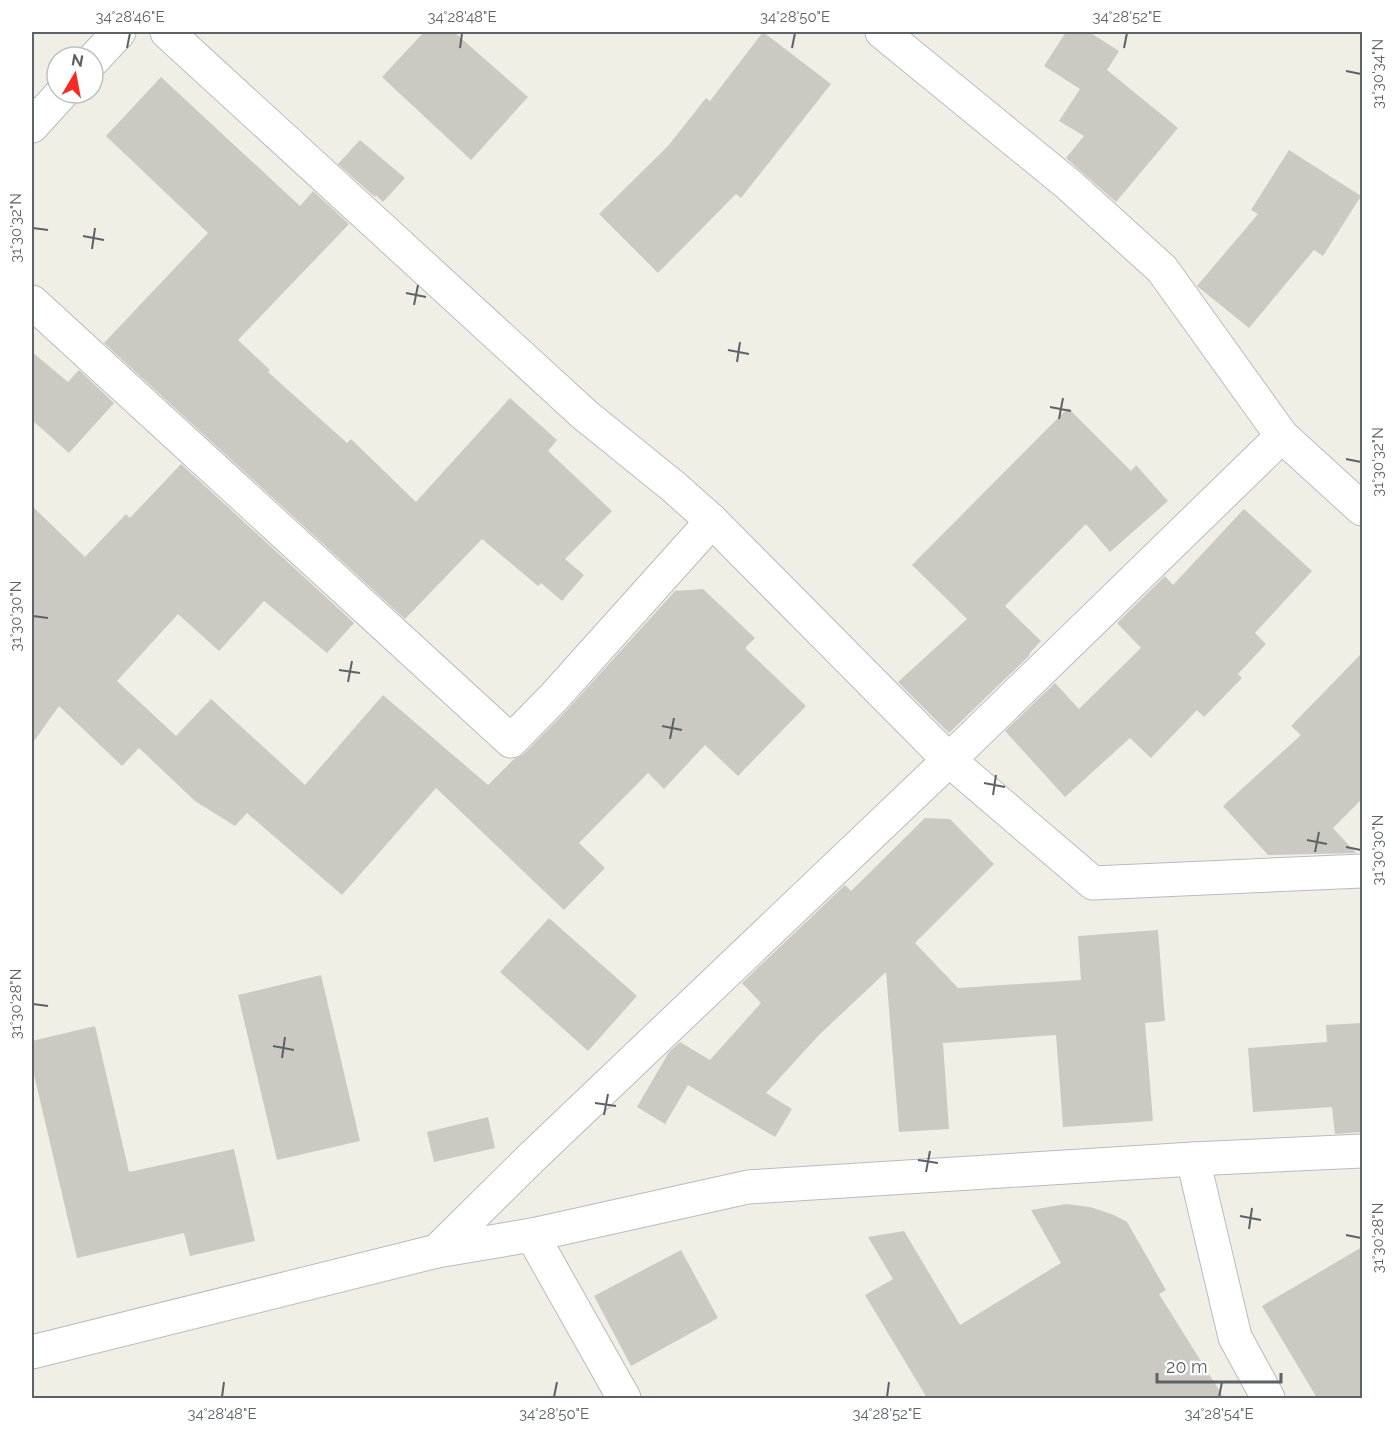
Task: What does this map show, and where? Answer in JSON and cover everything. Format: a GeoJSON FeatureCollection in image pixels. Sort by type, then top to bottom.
{"type":"FeatureCollection","features":[{"type":"Feature","properties":{"kind":"street"},"geometry":{"type":"LineString","coordinates":[[105,47],[119,32]]}},
{"type":"Feature","properties":{"kind":"street"},"geometry":{"type":"LineString","coordinates":[[167,32],[585,415],[712,521],[949,760],[1093,883],[1362,871]]}},
{"type":"Feature","properties":{"kind":"street"},"geometry":{"type":"LineString","coordinates":[[882,32],[1068,184],[1162,269],[1282,436],[1362,508]]}},
{"type":"Feature","properties":{"kind":"street"},"geometry":{"type":"LineString","coordinates":[[32,126],[51,105]]}},
{"type":"Feature","properties":{"kind":"street"},"geometry":{"type":"LineString","coordinates":[[32,302],[511,741],[555,696],[712,521]]}},
{"type":"Feature","properties":{"kind":"street"},"geometry":{"type":"LineString","coordinates":[[437,1251],[530,1159],[949,760],[1282,436]]}},
{"type":"Feature","properties":{"kind":"street"},"geometry":{"type":"LineString","coordinates":[[32,1352],[437,1251],[532,1234],[748,1187],[1193,1159],[1362,1151]]}},
{"type":"Feature","properties":{"kind":"street"},"geometry":{"type":"LineString","coordinates":[[1193,1159],[1235,1337],[1268,1398]]}},
{"type":"Feature","properties":{"kind":"street"},"geometry":{"type":"LineString","coordinates":[[532,1234],[624,1398]]}},
{"type":"Feature","properties":{"kind":"building"},"geometry":{"type":"Polygon","coordinates":[[[424,32],[454,32],[528,97],[471,160],[382,77],[424,32]]]}},
{"type":"Feature","properties":{"kind":"building"},"geometry":{"type":"Polygon","coordinates":[[[763,32],[831,84],[741,198],[736,194],[658,273],[599,214],[668,146],[706,98],[710,101],[763,32]]]}},
{"type":"Feature","properties":{"kind":"building"},"geometry":{"type":"Polygon","coordinates":[[[1066,32],[1089,32],[1119,51],[1107,70],[1178,128],[1116,202],[1066,158],[1084,136],[1059,121],[1080,89],[1044,66],[1066,32]]]}},
{"type":"Feature","properties":{"kind":"building"},"geometry":{"type":"Polygon","coordinates":[[[161,77],[300,206],[313,191],[349,224],[238,340],[270,370],[268,372],[347,443],[351,439],[416,502],[510,398],[557,440],[548,451],[612,511],[565,559],[584,575],[562,601],[541,583],[538,586],[482,539],[405,619],[104,343],[208,233],[106,136],[161,77]]]}},
{"type":"Feature","properties":{"kind":"building"},"geometry":{"type":"Polygon","coordinates":[[[360,140],[405,178],[383,202],[338,164],[360,140]]]}},
{"type":"Feature","properties":{"kind":"building"},"geometry":{"type":"Polygon","coordinates":[[[1289,150],[1361,196],[1323,256],[1314,250],[1249,328],[1197,286],[1258,214],[1251,210],[1289,150]]]}},
{"type":"Feature","properties":{"kind":"building"},"geometry":{"type":"Polygon","coordinates":[[[32,352],[68,382],[79,370],[114,403],[69,453],[32,420],[32,352]]]}},
{"type":"Feature","properties":{"kind":"building"},"geometry":{"type":"Polygon","coordinates":[[[1068,408],[1131,471],[1136,465],[1168,501],[1110,552],[1086,524],[1005,606],[1041,641],[1030,655],[949,733],[898,682],[967,619],[912,565],[1068,408]]]}},
{"type":"Feature","properties":{"kind":"building"},"geometry":{"type":"Polygon","coordinates":[[[181,464],[354,623],[327,653],[264,601],[219,651],[178,614],[117,681],[176,736],[211,699],[305,785],[383,695],[488,785],[514,759],[524,754],[568,709],[675,591],[703,589],[755,638],[745,648],[806,706],[738,776],[705,745],[664,789],[648,773],[579,843],[605,868],[564,910],[436,788],[342,895],[247,813],[235,826],[195,801],[139,748],[122,766],[59,706],[32,744],[32,506],[85,557],[126,514],[130,518],[181,464]]]}},
{"type":"Feature","properties":{"kind":"building"},"geometry":{"type":"Polygon","coordinates":[[[1244,509],[1312,571],[1255,633],[1266,644],[1238,674],[1242,678],[1204,717],[1197,710],[1151,758],[1130,738],[1065,797],[1005,731],[1055,683],[1079,709],[1141,648],[1117,623],[1165,576],[1173,585],[1244,509]]]}},
{"type":"Feature","properties":{"kind":"building"},"geometry":{"type":"Polygon","coordinates":[[[1362,653],[1362,799],[1333,828],[1356,853],[1268,855],[1223,806],[1301,735],[1291,726],[1362,653]]]}},
{"type":"Feature","properties":{"kind":"building"},"geometry":{"type":"Polygon","coordinates":[[[925,818],[950,819],[994,864],[915,943],[958,988],[1081,980],[1078,936],[1158,930],[1165,1021],[1145,1023],[1153,1121],[1063,1127],[1056,1035],[943,1043],[949,1129],[899,1132],[886,972],[819,1035],[766,1093],[792,1109],[775,1137],[688,1085],[665,1124],[637,1107],[669,1052],[680,1042],[710,1060],[761,1003],[742,983],[845,885],[851,891],[925,818]]]}},
{"type":"Feature","properties":{"kind":"building"},"geometry":{"type":"Polygon","coordinates":[[[549,918],[637,996],[588,1051],[500,972],[549,918]]]}},
{"type":"Feature","properties":{"kind":"building"},"geometry":{"type":"Polygon","coordinates":[[[321,975],[360,1141],[277,1160],[238,995],[321,975]]]}},
{"type":"Feature","properties":{"kind":"building"},"geometry":{"type":"Polygon","coordinates":[[[1362,1023],[1362,1132],[1335,1134],[1332,1107],[1253,1112],[1248,1048],[1327,1042],[1326,1025],[1362,1023]]]}},
{"type":"Feature","properties":{"kind":"building"},"geometry":{"type":"Polygon","coordinates":[[[95,1026],[129,1172],[234,1149],[255,1241],[190,1256],[184,1233],[77,1258],[32,1066],[32,1041],[95,1026]]]}},
{"type":"Feature","properties":{"kind":"building"},"geometry":{"type":"Polygon","coordinates":[[[488,1117],[495,1148],[434,1162],[427,1132],[488,1117]]]}},
{"type":"Feature","properties":{"kind":"building"},"geometry":{"type":"Polygon","coordinates":[[[1066,1204],[1090,1207],[1127,1222],[1166,1290],[1159,1294],[1224,1398],[927,1398],[865,1295],[893,1279],[868,1237],[904,1231],[960,1325],[1061,1263],[1031,1210],[1066,1204]]]}},
{"type":"Feature","properties":{"kind":"building"},"geometry":{"type":"Polygon","coordinates":[[[1362,1247],[1362,1398],[1317,1398],[1262,1306],[1362,1247]]]}},
{"type":"Feature","properties":{"kind":"building"},"geometry":{"type":"Polygon","coordinates":[[[681,1250],[718,1318],[631,1366],[594,1296],[681,1250]]]}}]}
